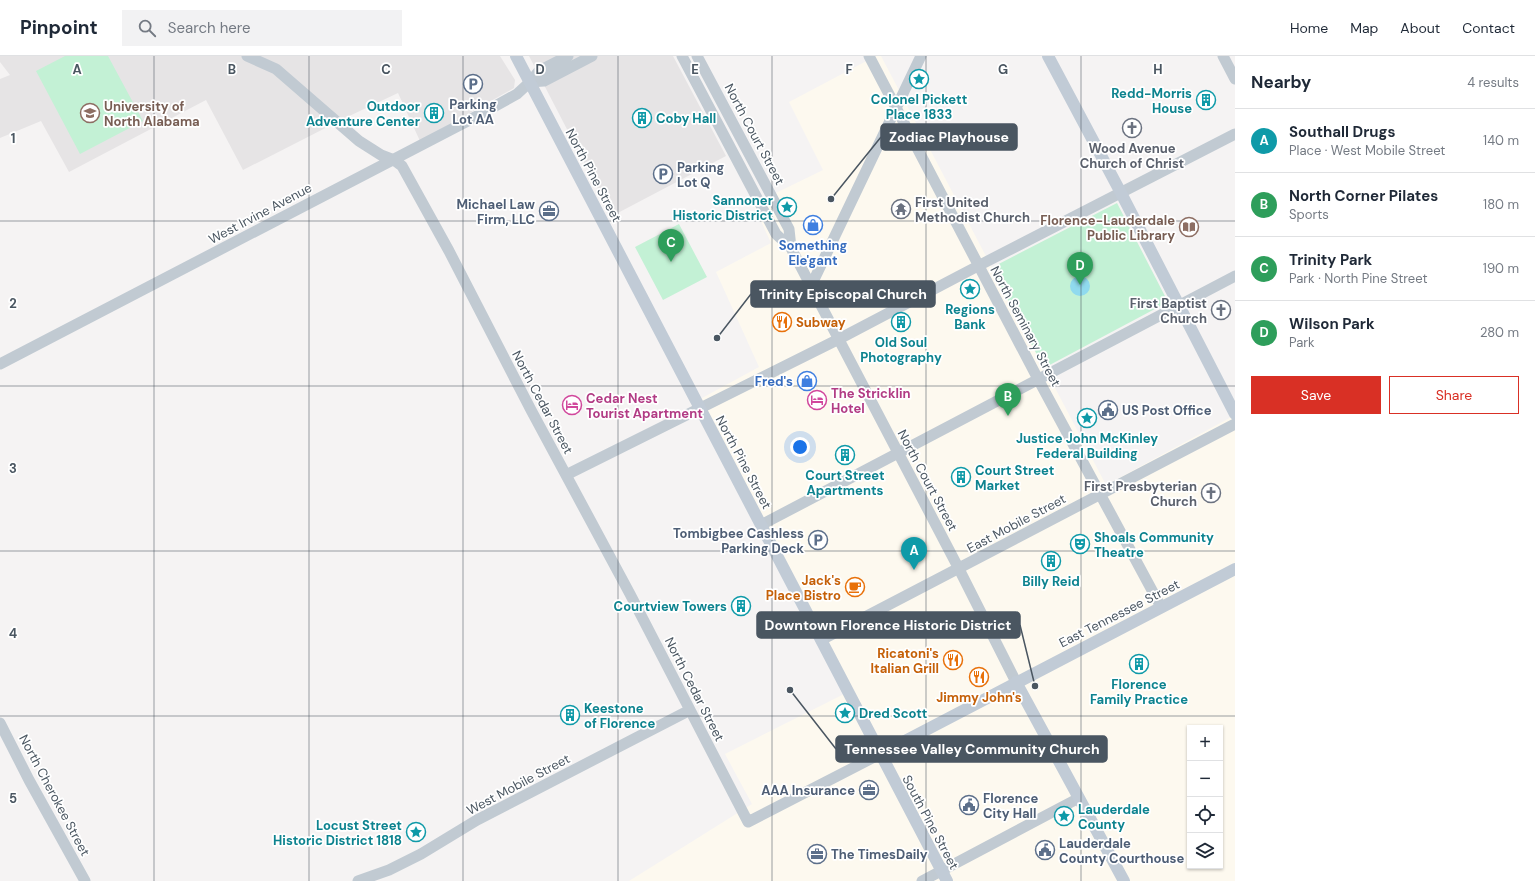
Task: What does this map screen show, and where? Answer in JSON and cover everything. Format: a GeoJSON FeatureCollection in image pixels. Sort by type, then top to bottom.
{"type":"FeatureCollection","features":[{"type":"Feature","properties":{"kind":"main road","name":"North Pine Street"},"geometry":{"type":"LineString","coordinates":[[516,56],[880,754]]}},
{"type":"Feature","properties":{"kind":"main road"},"geometry":{"type":"LineString","coordinates":[[1048,56],[1121,193],[1235,414]]}},
{"type":"Feature","properties":{"kind":"main road","name":"East Tennessee Street"},"geometry":{"type":"LineString","coordinates":[[880,754],[1235,569]]}},
{"type":"Feature","properties":{"kind":"main road"},"geometry":{"type":"LineString","coordinates":[[1016,682],[1124,881]]}},
{"type":"Feature","properties":{"kind":"main road","name":"South Pine Street"},"geometry":{"type":"LineString","coordinates":[[880,754],[944,876]]}},
{"type":"Feature","properties":{"kind":"street","name":"North Cedar Street"},"geometry":{"type":"LineString","coordinates":[[247,56],[276,69],[359,142],[381,155],[394,160],[402,166],[449,251],[748,822],[880,754]]}},
{"type":"Feature","properties":{"kind":"street","name":"West Irvine Avenue"},"geometry":{"type":"LineString","coordinates":[[0,364],[394,160],[517,94],[539,71],[568,56]]}},
{"type":"Feature","properties":{"kind":"street"},"geometry":{"type":"LineString","coordinates":[[530,82],[544,81],[592,56]]}},
{"type":"Feature","properties":{"kind":"street","name":"North Court Street"},"geometry":{"type":"LineString","coordinates":[[682,56],[776,234],[791,248],[960,569],[1016,682]]}},
{"type":"Feature","properties":{"kind":"street","name":"North Court Street"},"geometry":{"type":"LineString","coordinates":[[697,56],[789,229],[791,248]]}},
{"type":"Feature","properties":{"kind":"street","name":"North Seminary Street"},"geometry":{"type":"LineString","coordinates":[[869,56],[978,266],[1161,608]]}},
{"type":"Feature","properties":{"kind":"street"},"geometry":{"type":"LineString","coordinates":[[811,286],[921,56]]}},
{"type":"Feature","properties":{"kind":"street"},"geometry":{"type":"LineString","coordinates":[[1222,56],[1235,79]]}},
{"type":"Feature","properties":{"kind":"street"},"geometry":{"type":"LineString","coordinates":[[692,76],[705,69]]}},
{"type":"Feature","properties":{"kind":"street"},"geometry":{"type":"LineString","coordinates":[[566,475],[839,339],[1235,134]]}},
{"type":"Feature","properties":{"kind":"street"},"geometry":{"type":"LineString","coordinates":[[761,525],[1235,276]]}},
{"type":"Feature","properties":{"kind":"street","name":"East Mobile Street"},"geometry":{"type":"LineString","coordinates":[[960,569],[1235,424]]}},
{"type":"Feature","properties":{"kind":"street"},"geometry":{"type":"LineString","coordinates":[[821,640],[960,569]]}},
{"type":"Feature","properties":{"kind":"street","name":"West Mobile Street"},"geometry":{"type":"LineString","coordinates":[[358,881],[389,870],[421,854],[477,820],[690,710]]}},
{"type":"Feature","properties":{"kind":"street","name":"North Cherokee Street"},"geometry":{"type":"LineString","coordinates":[[0,723],[29,780],[86,881]]}},
{"type":"Feature","properties":{"kind":"street"},"geometry":{"type":"LineString","coordinates":[[922,881],[944,876],[1079,798]]}},
{"type":"Feature","properties":{"kind":"shaded area","name":"University of North Alabama"},"geometry":{"type":"Polygon","coordinates":[[[0,56],[500,56],[515,80],[514,88],[420,141],[398,93],[243,170],[206,100],[69,172],[41,121],[0,138],[0,79],[10,75],[0,62],[0,56]]]}},
{"type":"Feature","properties":{"kind":"shaded area"},"geometry":{"type":"Polygon","coordinates":[[[529,56],[673,56],[726,156],[612,216],[529,56]]]}},
{"type":"Feature","properties":{"kind":"shaded area"},"geometry":{"type":"Polygon","coordinates":[[[876,56],[881,56],[1106,485],[1235,415],[1235,881],[629,881],[752,804],[725,754],[848,692],[691,404],[759,367],[716,272],[771,243],[753,204],[823,170],[789,102],[876,56]]]}},
{"type":"Feature","properties":{"kind":"green space"},"geometry":{"type":"Polygon","coordinates":[[[65,56],[108,56],[143,121],[80,154],[36,71],[65,56]]]}},
{"type":"Feature","properties":{"kind":"green space"},"geometry":{"type":"Polygon","coordinates":[[[1117,203],[1168,302],[1044,368],[991,268],[1117,203]]]}},
{"type":"Feature","properties":{"kind":"green space"},"geometry":{"type":"Polygon","coordinates":[[[679,224],[707,277],[663,300],[635,247],[679,224]]]}},
{"type":"Feature","properties":{"kind":"water"},"geometry":{"type":"Polygon","coordinates":[[[1076,276],[1084,276],[1090,282],[1090,290],[1084,296],[1076,296],[1070,290],[1070,282],[1076,276]]]}},
{"type":"Feature","properties":{"kind":"place","name":"Colonel Pickett Place 1833"},"geometry":{"type":"Point","coordinates":[919,79]}},
{"type":"Feature","properties":{"kind":"place","name":"Parking Lot AA"},"geometry":{"type":"Point","coordinates":[473,84]}},
{"type":"Feature","properties":{"kind":"place","name":"Redd-Morris House"},"geometry":{"type":"Point","coordinates":[1206,100]}},
{"type":"Feature","properties":{"kind":"place","name":"University of North Alabama"},"geometry":{"type":"Point","coordinates":[90,113]}},
{"type":"Feature","properties":{"kind":"place","name":"Outdoor Adventure Center"},"geometry":{"type":"Point","coordinates":[434,113]}},
{"type":"Feature","properties":{"kind":"place","name":"Coby Hall"},"geometry":{"type":"Point","coordinates":[642,118]}},
{"type":"Feature","properties":{"kind":"place","name":"Wood Avenue Church of Christ"},"geometry":{"type":"Point","coordinates":[1132,128]}},
{"type":"Feature","properties":{"kind":"place","name":"Parking Lot Q"},"geometry":{"type":"Point","coordinates":[663,174]}},
{"type":"Feature","properties":{"kind":"place","name":"Zodiac Playhouse"},"geometry":{"type":"Point","coordinates":[831,199]}},
{"type":"Feature","properties":{"kind":"place","name":"Sannoner Historic District"},"geometry":{"type":"Point","coordinates":[787,207]}},
{"type":"Feature","properties":{"kind":"place","name":"First United Methodist Church"},"geometry":{"type":"Point","coordinates":[901,209]}},
{"type":"Feature","properties":{"kind":"place","name":"Michael Law Firm, LLC"},"geometry":{"type":"Point","coordinates":[549,211]}},
{"type":"Feature","properties":{"kind":"place","name":"Something Ele'gant"},"geometry":{"type":"Point","coordinates":[813,225]}},
{"type":"Feature","properties":{"kind":"place","name":"Florence-Lauderdale Public Library"},"geometry":{"type":"Point","coordinates":[1189,227]}},
{"type":"Feature","properties":{"kind":"place","name":"Trinity Park"},"geometry":{"type":"Point","coordinates":[671,262]}},
{"type":"Feature","properties":{"kind":"place","name":"Wilson Park"},"geometry":{"type":"Point","coordinates":[1080,285]}},
{"type":"Feature","properties":{"kind":"place","name":"Regions Bank"},"geometry":{"type":"Point","coordinates":[970,289]}},
{"type":"Feature","properties":{"kind":"place","name":"First Baptist Church"},"geometry":{"type":"Point","coordinates":[1221,310]}},
{"type":"Feature","properties":{"kind":"place","name":"Subway"},"geometry":{"type":"Point","coordinates":[782,322]}},
{"type":"Feature","properties":{"kind":"place","name":"Old Soul Photography"},"geometry":{"type":"Point","coordinates":[901,322]}},
{"type":"Feature","properties":{"kind":"place","name":"Trinity Episcopal Church"},"geometry":{"type":"Point","coordinates":[717,338]}},
{"type":"Feature","properties":{"kind":"place","name":"Fred's"},"geometry":{"type":"Point","coordinates":[807,381]}},
{"type":"Feature","properties":{"kind":"place","name":"The Stricklin Hotel"},"geometry":{"type":"Point","coordinates":[817,400]}},
{"type":"Feature","properties":{"kind":"place","name":"Cedar Nest Tourist Apartment"},"geometry":{"type":"Point","coordinates":[572,405]}},
{"type":"Feature","properties":{"kind":"place","name":"US Post Office"},"geometry":{"type":"Point","coordinates":[1108,410]}},
{"type":"Feature","properties":{"kind":"place","name":"North Corner Pilates"},"geometry":{"type":"Point","coordinates":[1008,416]}},
{"type":"Feature","properties":{"kind":"place","name":"Justice John McKinley Federal Building"},"geometry":{"type":"Point","coordinates":[1087,418]}},
{"type":"Feature","properties":{"kind":"place","name":"Court Street Apartments"},"geometry":{"type":"Point","coordinates":[845,455]}},
{"type":"Feature","properties":{"kind":"place","name":"Court Street Market"},"geometry":{"type":"Point","coordinates":[961,477]}},
{"type":"Feature","properties":{"kind":"place","name":"First Presbyterian Church"},"geometry":{"type":"Point","coordinates":[1211,493]}},
{"type":"Feature","properties":{"kind":"place","name":"Tombigbee Cashless Parking Deck"},"geometry":{"type":"Point","coordinates":[818,540]}},
{"type":"Feature","properties":{"kind":"place","name":"Shoals Community Theatre"},"geometry":{"type":"Point","coordinates":[1080,544]}},
{"type":"Feature","properties":{"kind":"place","name":"Billy Reid"},"geometry":{"type":"Point","coordinates":[1051,561]}},
{"type":"Feature","properties":{"kind":"place","name":"Southall Drugs"},"geometry":{"type":"Point","coordinates":[914,570]}},
{"type":"Feature","properties":{"kind":"place","name":"Jack's Place Bistro"},"geometry":{"type":"Point","coordinates":[855,587]}},
{"type":"Feature","properties":{"kind":"place","name":"Courtview Towers"},"geometry":{"type":"Point","coordinates":[741,606]}},
{"type":"Feature","properties":{"kind":"place","name":"Ricatoni's Italian Grill"},"geometry":{"type":"Point","coordinates":[953,660]}},
{"type":"Feature","properties":{"kind":"place","name":"Florence Family Practice"},"geometry":{"type":"Point","coordinates":[1139,664]}},
{"type":"Feature","properties":{"kind":"place","name":"Jimmy John's"},"geometry":{"type":"Point","coordinates":[979,677]}},
{"type":"Feature","properties":{"kind":"place","name":"Downtown Florence Historic District"},"geometry":{"type":"Point","coordinates":[1035,686]}},
{"type":"Feature","properties":{"kind":"place","name":"Tennessee Valley Community Church"},"geometry":{"type":"Point","coordinates":[790,690]}},
{"type":"Feature","properties":{"kind":"place","name":"Dred Scott"},"geometry":{"type":"Point","coordinates":[845,713]}},
{"type":"Feature","properties":{"kind":"place","name":"Keestone of Florence"},"geometry":{"type":"Point","coordinates":[570,715]}},
{"type":"Feature","properties":{"kind":"place","name":"AAA Insurance"},"geometry":{"type":"Point","coordinates":[869,790]}},
{"type":"Feature","properties":{"kind":"place","name":"Florence City Hall"},"geometry":{"type":"Point","coordinates":[969,805]}},
{"type":"Feature","properties":{"kind":"place","name":"Lauderdale County"},"geometry":{"type":"Point","coordinates":[1064,816]}},
{"type":"Feature","properties":{"kind":"place","name":"Locust Street Historic District 1818"},"geometry":{"type":"Point","coordinates":[416,832]}},
{"type":"Feature","properties":{"kind":"place","name":"Lauderdale County Courthouse"},"geometry":{"type":"Point","coordinates":[1045,850]}},
{"type":"Feature","properties":{"kind":"place","name":"The TimesDaily"},"geometry":{"type":"Point","coordinates":[817,854]}}]}
